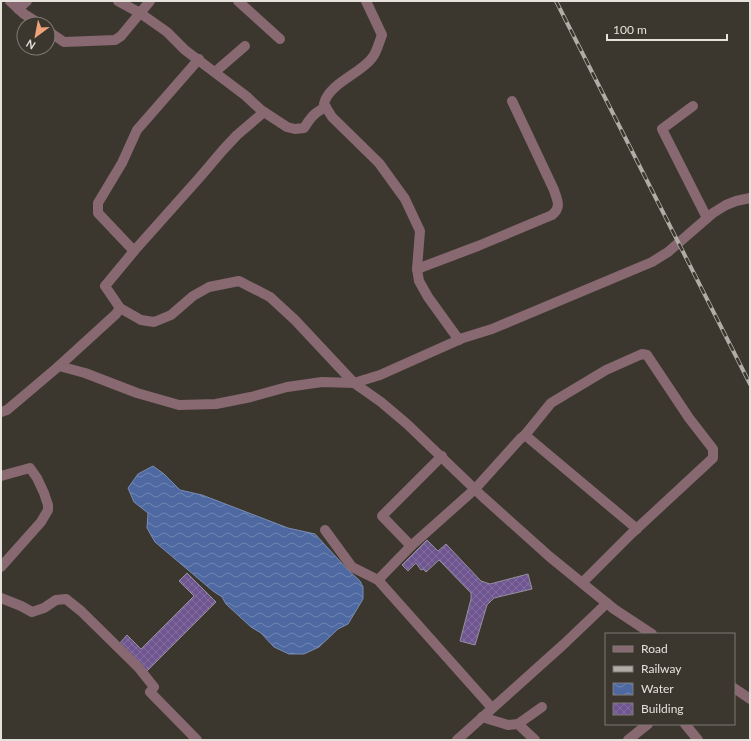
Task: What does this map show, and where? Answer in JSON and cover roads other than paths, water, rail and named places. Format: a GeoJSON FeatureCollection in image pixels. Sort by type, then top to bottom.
{"type":"FeatureCollection","features":[{"type":"Feature","properties":{"kind":"street"},"geometry":{"type":"LineString","coordinates":[[10,1],[28,16]]}},
{"type":"Feature","properties":{"kind":"street"},"geometry":{"type":"LineString","coordinates":[[18,9],[27,1]]}},
{"type":"Feature","properties":{"kind":"street"},"geometry":{"type":"LineString","coordinates":[[118,1],[140,13],[167,32],[185,50],[215,72],[264,112],[287,127],[295,129],[304,128],[309,119],[316,112],[326,107]]}},
{"type":"Feature","properties":{"kind":"street"},"geometry":{"type":"LineString","coordinates":[[56,36],[64,42],[115,40],[121,36],[150,1]]}},
{"type":"Feature","properties":{"kind":"street"},"geometry":{"type":"LineString","coordinates":[[238,1],[280,39]]}},
{"type":"Feature","properties":{"kind":"street"},"geometry":{"type":"LineString","coordinates":[[366,1],[382,35],[373,57],[358,72],[335,87],[325,98],[324,104],[332,117],[379,163],[405,199],[420,231],[417,269],[419,281],[425,292],[459,340]]}},
{"type":"Feature","properties":{"kind":"street"},"geometry":{"type":"LineString","coordinates":[[215,72],[245,46]]}},
{"type":"Feature","properties":{"kind":"street"},"geometry":{"type":"LineString","coordinates":[[134,251],[98,212],[98,203],[122,163],[137,130],[198,59]]}},
{"type":"Feature","properties":{"kind":"street"},"geometry":{"type":"LineString","coordinates":[[417,269],[478,246],[552,215],[557,210],[559,206],[554,190],[512,101]]}},
{"type":"Feature","properties":{"kind":"street"},"geometry":{"type":"LineString","coordinates":[[693,106],[662,128],[707,218]]}},
{"type":"Feature","properties":{"kind":"street"},"geometry":{"type":"LineString","coordinates":[[264,112],[232,140],[134,251],[106,286],[120,308],[142,320],[154,322],[171,315],[193,296],[209,287],[239,281],[270,297],[295,320],[354,383],[407,424],[475,489],[550,557],[607,603],[651,633]]}},
{"type":"Feature","properties":{"kind":"street"},"geometry":{"type":"LineString","coordinates":[[59,366],[85,373],[137,393],[179,405],[216,404],[251,397],[288,387],[322,382],[354,383],[380,375],[459,340],[492,329],[652,262],[668,252],[707,218],[726,205],[750,198]]}},
{"type":"Feature","properties":{"kind":"street"},"geometry":{"type":"LineString","coordinates":[[1,412],[7,410],[59,366],[116,314],[120,308]]}},
{"type":"Feature","properties":{"kind":"street"},"geometry":{"type":"LineString","coordinates":[[378,580],[411,546],[475,489],[525,435],[551,403],[606,370],[642,354],[647,355],[689,418],[713,449],[713,458],[582,583]]}},
{"type":"Feature","properties":{"kind":"street"},"geometry":{"type":"LineString","coordinates":[[525,435],[637,529]]}},
{"type":"Feature","properties":{"kind":"street"},"geometry":{"type":"LineString","coordinates":[[411,546],[382,516],[442,456]]}},
{"type":"Feature","properties":{"kind":"street"},"geometry":{"type":"LineString","coordinates":[[1,476],[30,468],[38,478],[48,505],[48,510],[41,522],[1,568]]}},
{"type":"Feature","properties":{"kind":"street"},"geometry":{"type":"LineString","coordinates":[[325,530],[352,567],[378,580],[492,708]]}},
{"type":"Feature","properties":{"kind":"street"},"geometry":{"type":"LineString","coordinates":[[1,598],[32,612],[44,608],[56,600],[66,599],[81,610],[138,668],[154,687],[150,692],[197,740]]}},
{"type":"Feature","properties":{"kind":"street"},"geometry":{"type":"LineString","coordinates":[[456,740],[564,644],[607,603]]}},
{"type":"Feature","properties":{"kind":"street"},"geometry":{"type":"LineString","coordinates":[[735,689],[750,699]]}},
{"type":"Feature","properties":{"kind":"street"},"geometry":{"type":"LineString","coordinates":[[482,717],[508,725],[518,724],[542,707]]}},
{"type":"Feature","properties":{"kind":"street"},"geometry":{"type":"LineString","coordinates":[[518,724],[536,740]]}},
{"type":"Feature","properties":{"kind":"street"},"geometry":{"type":"LineString","coordinates":[[628,740],[647,725]]}},
{"type":"Feature","properties":{"kind":"street"},"geometry":{"type":"LineString","coordinates":[[686,725],[698,740]]}},
{"type":"Feature","properties":{"kind":"water"},"geometry":{"type":"Polygon","coordinates":[[[153,466],[164,474],[180,490],[202,495],[288,528],[315,534],[360,581],[363,587],[363,599],[348,624],[338,629],[319,647],[304,654],[289,654],[274,647],[261,633],[251,627],[226,604],[222,597],[155,542],[147,528],[148,513],[134,502],[128,488],[138,474],[153,466]]]}},
{"type":"Feature","properties":{"kind":"railway"},"geometry":{"type":"LineString","coordinates":[[556,1],[750,384]]}}]}
